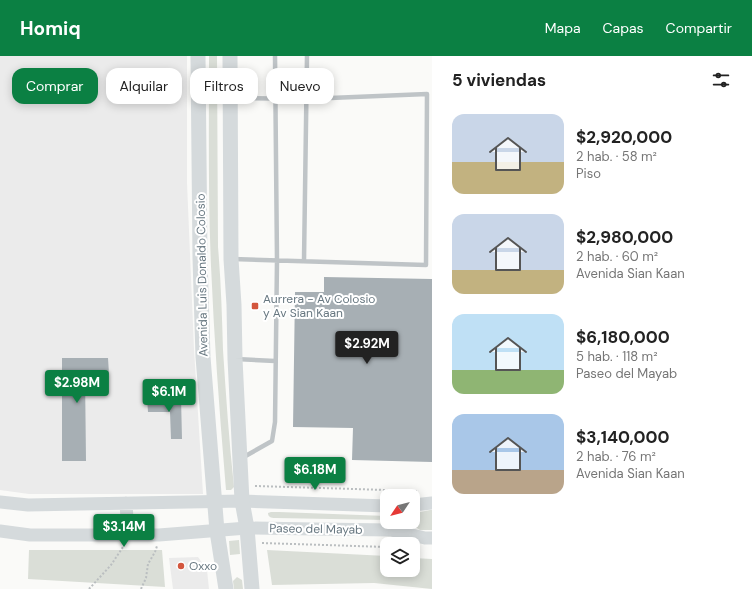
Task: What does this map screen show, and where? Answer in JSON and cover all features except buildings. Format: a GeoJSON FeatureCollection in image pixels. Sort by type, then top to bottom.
{"type":"FeatureCollection","features":[{"type":"Feature","properties":{"kind":"main road","name":"Avenida Luis Donaldo Colosio"},"geometry":{"type":"LineString","coordinates":[[198,56],[200,258],[203,357],[216,502],[217,531],[226,589]]}},
{"type":"Feature","properties":{"kind":"main road"},"geometry":{"type":"LineString","coordinates":[[230,56],[230,68]]}},
{"type":"Feature","properties":{"kind":"main road"},"geometry":{"type":"LineString","coordinates":[[231,104],[231,259],[235,359],[242,501],[247,528],[252,589]]}},
{"type":"Feature","properties":{"kind":"main road","name":"Paseo del Mayab"},"geometry":{"type":"LineString","coordinates":[[0,502],[28,505],[242,501],[380,506]]}},
{"type":"Feature","properties":{"kind":"main road"},"geometry":{"type":"LineString","coordinates":[[126,503],[128,535]]}},
{"type":"Feature","properties":{"kind":"main road"},"geometry":{"type":"LineString","coordinates":[[420,504],[432,503]]}},
{"type":"Feature","properties":{"kind":"main road","name":"Paseo del Mayab"},"geometry":{"type":"LineString","coordinates":[[0,531],[30,535],[159,535],[247,528],[391,530],[425,538],[432,538]]}},
{"type":"Feature","properties":{"kind":"lane"},"geometry":{"type":"LineString","coordinates":[[275,56],[275,68]]}},
{"type":"Feature","properties":{"kind":"lane"},"geometry":{"type":"LineString","coordinates":[[307,56],[307,68]]}},
{"type":"Feature","properties":{"kind":"lane"},"geometry":{"type":"LineString","coordinates":[[231,259],[426,265],[427,94],[334,98]]}},
{"type":"Feature","properties":{"kind":"lane"},"geometry":{"type":"LineString","coordinates":[[241,459],[272,441],[275,422],[275,104]]}},
{"type":"Feature","properties":{"kind":"lane"},"geometry":{"type":"LineString","coordinates":[[304,261],[306,104]]}},
{"type":"Feature","properties":{"kind":"lane"},"geometry":{"type":"LineString","coordinates":[[235,359],[275,361]]}},
{"type":"Feature","properties":{"kind":"path"},"geometry":{"type":"LineString","coordinates":[[242,486],[421,491]]}},
{"type":"Feature","properties":{"kind":"path"},"geometry":{"type":"LineString","coordinates":[[90,589],[122,550],[128,535]]}},
{"type":"Feature","properties":{"kind":"path"},"geometry":{"type":"LineString","coordinates":[[141,589],[146,578],[148,564],[155,552],[159,535]]}},
{"type":"Feature","properties":{"kind":"shaded area"},"geometry":{"type":"Polygon","coordinates":[[[0,56],[187,56],[187,183],[194,349],[203,494],[29,494],[0,490],[0,56]]]}},
{"type":"Feature","properties":{"kind":"shaded area"},"geometry":{"type":"Polygon","coordinates":[[[209,56],[217,56],[217,68],[209,68],[209,56]]]}},
{"type":"Feature","properties":{"kind":"shaded area"},"geometry":{"type":"Polygon","coordinates":[[[209,104],[217,104],[218,247],[224,367],[234,487],[231,490],[226,490],[219,398],[212,292],[209,187],[209,104]]]}},
{"type":"Feature","properties":{"kind":"shaded area"},"geometry":{"type":"Polygon","coordinates":[[[432,510],[432,530],[418,529],[420,529],[420,512],[432,510]]]}},
{"type":"Feature","properties":{"kind":"shaded area"},"geometry":{"type":"Polygon","coordinates":[[[268,513],[380,516],[380,520],[274,518],[270,517],[268,513]]]}},
{"type":"Feature","properties":{"kind":"shaded area"},"geometry":{"type":"Polygon","coordinates":[[[239,540],[240,554],[230,555],[229,541],[239,540]]]}},
{"type":"Feature","properties":{"kind":"shaded area"},"geometry":{"type":"Polygon","coordinates":[[[29,550],[162,550],[165,587],[28,579],[29,550]]]}},
{"type":"Feature","properties":{"kind":"shaded area"},"geometry":{"type":"Polygon","coordinates":[[[267,550],[380,556],[380,577],[420,577],[420,558],[432,559],[432,589],[374,583],[272,585],[267,550]]]}},
{"type":"Feature","properties":{"kind":"shaded area"},"geometry":{"type":"Polygon","coordinates":[[[198,557],[207,570],[209,589],[173,589],[169,558],[198,557]]]}},
{"type":"Feature","properties":{"kind":"shaded area"},"geometry":{"type":"Polygon","coordinates":[[[237,577],[242,580],[243,589],[234,589],[233,581],[237,577]]]}},
{"type":"Feature","properties":{"kind":"place","name":"Aurrera - Av Colosio y Av Sian Kaan"},"geometry":{"type":"Point","coordinates":[255,306]}},
{"type":"Feature","properties":{"kind":"place","name":"Oxxo"},"geometry":{"type":"Point","coordinates":[181,566]}}]}
